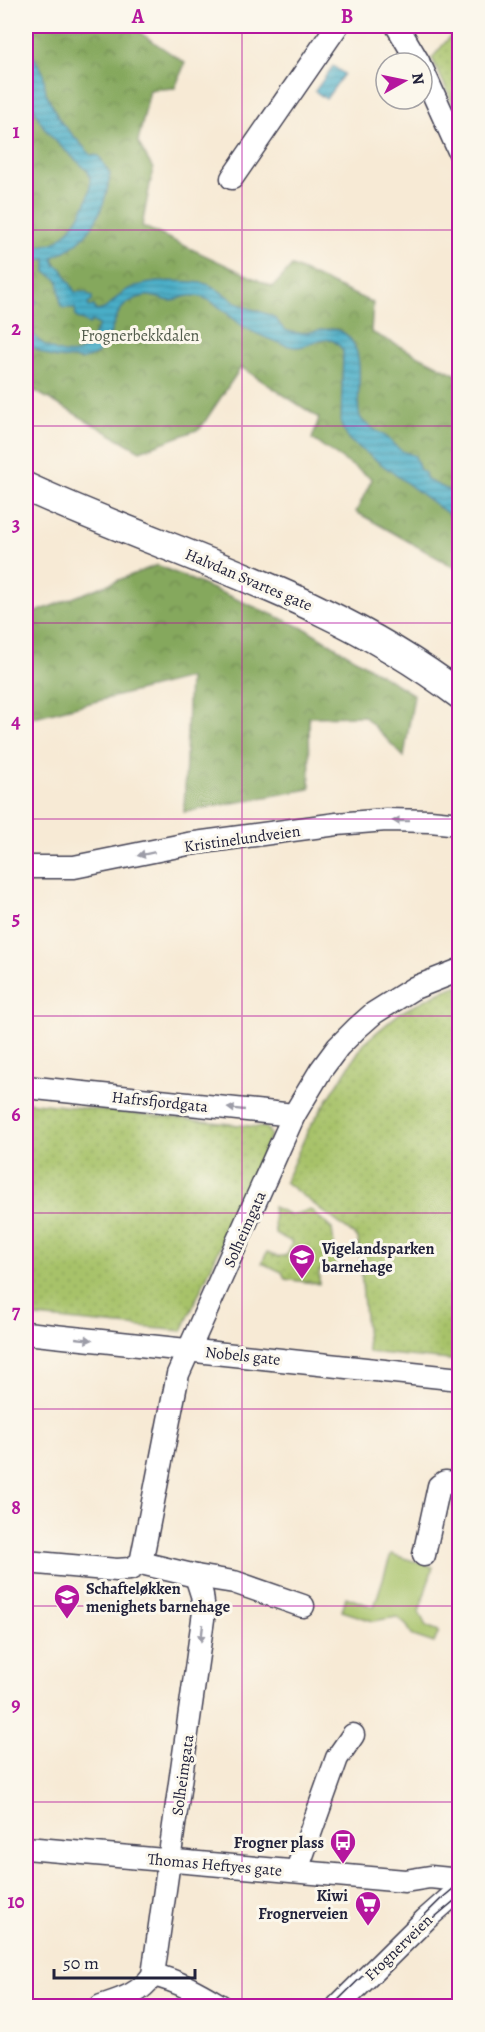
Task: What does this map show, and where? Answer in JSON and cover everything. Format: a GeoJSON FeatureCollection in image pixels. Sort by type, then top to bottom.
{"type":"FeatureCollection","features":[{"type":"Feature","properties":{"kind":"main road","name":"Halvdan Svartes gate"},"geometry":{"type":"LineString","coordinates":[[26,487],[88,515],[219,566],[315,607],[375,638],[425,669],[459,695]]}},
{"type":"Feature","properties":{"kind":"street"},"geometry":{"type":"LineString","coordinates":[[232,178],[337,26]]}},
{"type":"Feature","properties":{"kind":"street"},"geometry":{"type":"LineString","coordinates":[[397,26],[412,51]]}},
{"type":"Feature","properties":{"kind":"street"},"geometry":{"type":"LineString","coordinates":[[434,96],[459,153]]}},
{"type":"Feature","properties":{"kind":"street","name":"Kristinelundveien"},"geometry":{"type":"LineString","coordinates":[[26,867],[74,867],[109,862],[188,844],[337,824],[386,820],[459,824]]}},
{"type":"Feature","properties":{"kind":"street","name":"Solheimgata"},"geometry":{"type":"LineString","coordinates":[[141,1563],[178,1374],[294,1116],[321,1070],[338,1047],[357,1028],[374,1013],[414,988],[459,970]]}},
{"type":"Feature","properties":{"kind":"street","name":"Hafrsfjordgata"},"geometry":{"type":"LineString","coordinates":[[26,1087],[294,1116]]}},
{"type":"Feature","properties":{"kind":"street","name":"Nobels gate"},"geometry":{"type":"LineString","coordinates":[[26,1333],[459,1379]]}},
{"type":"Feature","properties":{"kind":"street"},"geometry":{"type":"LineString","coordinates":[[424,1555],[439,1486],[445,1482],[459,1484]]}},
{"type":"Feature","properties":{"kind":"street"},"geometry":{"type":"LineString","coordinates":[[26,1562],[117,1570],[130,1569],[141,1563],[195,1576],[234,1582],[303,1606]]}},
{"type":"Feature","properties":{"kind":"street","name":"Solheimgata"},"geometry":{"type":"LineString","coordinates":[[153,1975],[204,1612],[202,1595],[195,1576]]}},
{"type":"Feature","properties":{"kind":"street"},"geometry":{"type":"LineString","coordinates":[[297,1870],[337,1758],[353,1736]]}},
{"type":"Feature","properties":{"kind":"street","name":"Thomas Heftyes gate"},"geometry":{"type":"LineString","coordinates":[[26,1848],[297,1870],[405,1881],[456,1889]]}},
{"type":"Feature","properties":{"kind":"street","name":"Frognerveien"},"geometry":{"type":"LineString","coordinates":[[338,2007],[456,1889]]}},
{"type":"Feature","properties":{"kind":"street"},"geometry":{"type":"LineString","coordinates":[[101,2007],[136,1993],[146,1986],[153,1975],[186,1985],[221,2007]]}},
{"type":"Feature","properties":{"kind":"green space","name":"Frognerbekkdalen"},"geometry":{"type":"Polygon","coordinates":[[[26,26],[130,26],[185,63],[175,88],[150,90],[138,142],[153,169],[142,226],[273,287],[292,266],[373,303],[371,332],[459,376],[459,570],[356,512],[372,479],[312,439],[319,418],[241,367],[200,429],[140,451],[26,386],[26,26]]]}},
{"type":"Feature","properties":{"kind":"green space"},"geometry":{"type":"Polygon","coordinates":[[[460,26],[459,116],[434,62],[434,56],[460,26]]]}},
{"type":"Feature","properties":{"kind":"green space"},"geometry":{"type":"Polygon","coordinates":[[[157,565],[308,630],[414,695],[404,757],[364,716],[309,717],[310,789],[184,812],[189,678],[26,719],[26,616],[157,565]]]}},
{"type":"Feature","properties":{"kind":"green space"},"geometry":{"type":"Polygon","coordinates":[[[459,985],[459,1361],[368,1352],[358,1238],[285,1182],[308,1130],[364,1043],[400,1013],[440,992],[459,985]]]}},
{"type":"Feature","properties":{"kind":"green space"},"geometry":{"type":"Polygon","coordinates":[[[26,1102],[267,1128],[271,1135],[182,1331],[26,1316],[26,1102]]]}},
{"type":"Feature","properties":{"kind":"green space"},"geometry":{"type":"Polygon","coordinates":[[[273,1207],[291,1215],[311,1210],[332,1229],[337,1270],[319,1271],[319,1284],[285,1279],[282,1272],[262,1263],[267,1252],[278,1257],[287,1255],[292,1242],[275,1233],[273,1207]]]}},
{"type":"Feature","properties":{"kind":"green space"},"geometry":{"type":"Polygon","coordinates":[[[391,1554],[433,1567],[419,1612],[426,1626],[439,1631],[434,1643],[413,1636],[407,1626],[397,1617],[373,1621],[342,1611],[346,1597],[374,1607],[391,1554]]]}},
{"type":"Feature","properties":{"kind":"water"},"geometry":{"type":"Polygon","coordinates":[[[26,44],[43,72],[46,93],[61,122],[91,155],[99,156],[110,174],[104,201],[94,224],[77,243],[53,257],[55,264],[62,269],[75,292],[85,292],[92,297],[92,301],[88,304],[89,307],[94,306],[96,311],[105,308],[124,291],[137,286],[183,281],[201,283],[211,286],[241,305],[272,316],[288,331],[304,333],[329,329],[344,333],[356,350],[359,372],[358,405],[362,420],[400,449],[415,456],[427,480],[459,495],[459,522],[349,440],[341,425],[343,351],[332,340],[326,339],[302,346],[290,346],[251,331],[204,298],[187,296],[172,301],[145,296],[124,306],[104,346],[92,356],[81,360],[57,358],[41,352],[27,342],[26,260],[28,254],[35,247],[58,240],[72,227],[87,199],[90,180],[88,171],[50,135],[36,114],[27,73],[26,44]],[[46,259],[34,262],[32,282],[36,303],[32,308],[34,336],[59,352],[81,351],[89,344],[99,325],[92,321],[89,324],[76,317],[75,308],[61,306],[58,280],[46,272],[46,259]]]}},
{"type":"Feature","properties":{"kind":"water"},"geometry":{"type":"Polygon","coordinates":[[[333,66],[344,74],[326,99],[315,91],[333,66]]]}},
{"type":"Feature","properties":{"kind":"tram line"},"geometry":{"type":"LineString","coordinates":[[332,2006],[460,1883]]}},
{"type":"Feature","properties":{"kind":"tram line"},"geometry":{"type":"LineString","coordinates":[[429,1922],[460,1896]]}},
{"type":"Feature","properties":{"kind":"place","name":"Vigelandsparken barnehage"},"geometry":{"type":"Point","coordinates":[302,1280]}},
{"type":"Feature","properties":{"kind":"place","name":"Schafteløkken menighets barnehage"},"geometry":{"type":"Point","coordinates":[67,1620]}},
{"type":"Feature","properties":{"kind":"place","name":"Frogner plass"},"geometry":{"type":"Point","coordinates":[343,1865]}},
{"type":"Feature","properties":{"kind":"place","name":"Kiwi Frognerveien"},"geometry":{"type":"Point","coordinates":[368,1927]}}]}
